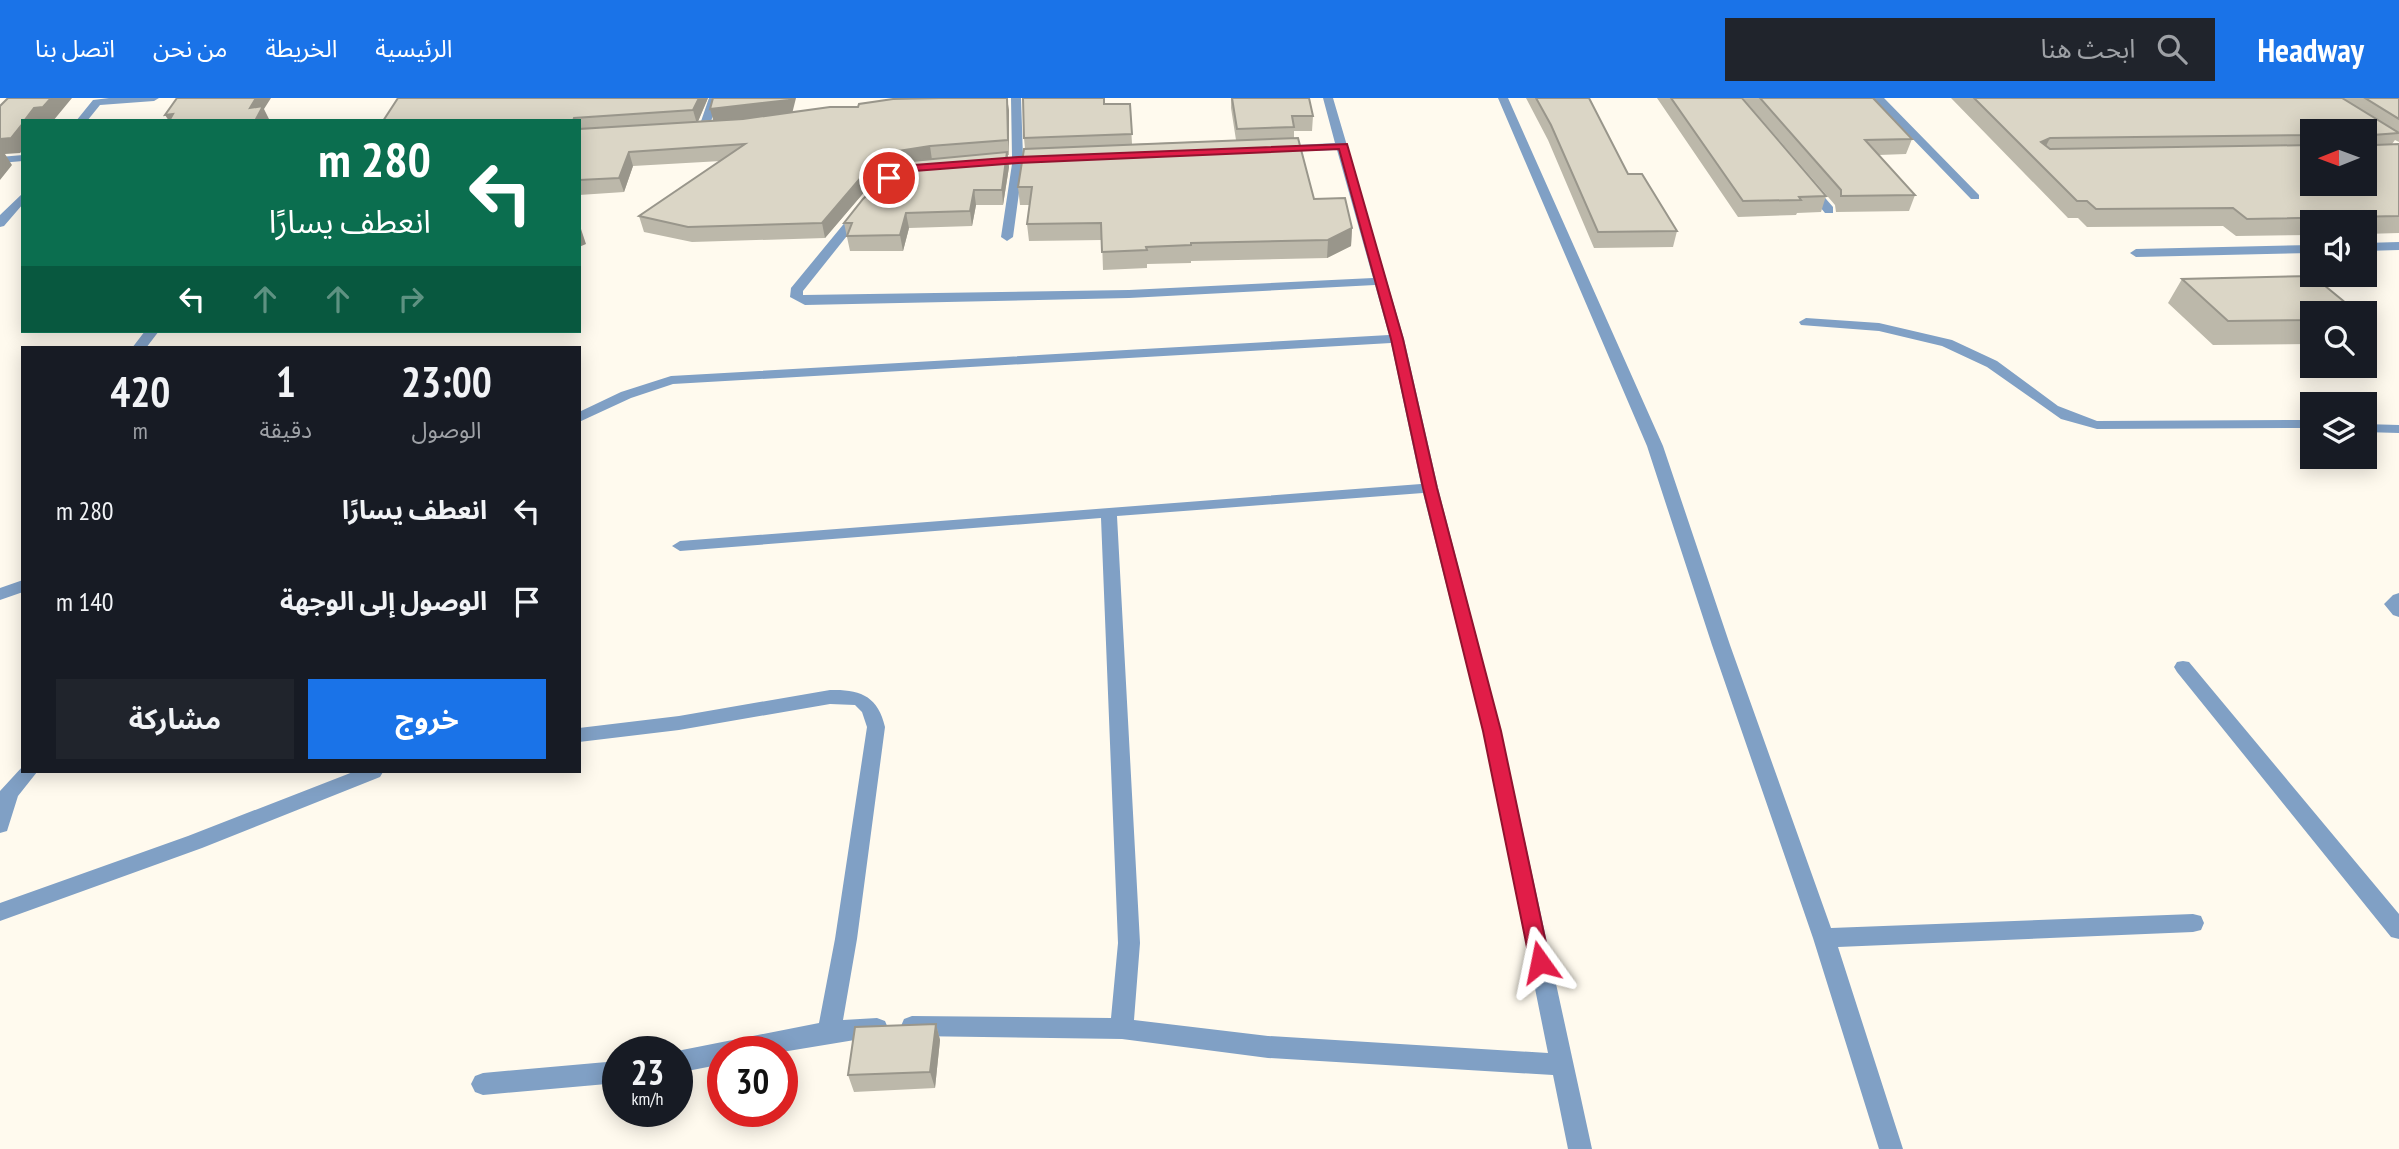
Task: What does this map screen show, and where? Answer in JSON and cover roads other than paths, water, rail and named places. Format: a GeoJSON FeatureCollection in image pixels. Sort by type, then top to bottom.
{"type":"FeatureCollection","features":[{"type":"Feature","properties":{"kind":"street"},"geometry":{"type":"LineString","coordinates":[[83,119],[97,102],[154,98]]}},
{"type":"Feature","properties":{"kind":"street"},"geometry":{"type":"LineString","coordinates":[[689,131],[708,130],[714,98]]}},
{"type":"Feature","properties":{"kind":"street"},"geometry":{"type":"LineString","coordinates":[[1007,237],[1018,160],[1016,98]]}},
{"type":"Feature","properties":{"kind":"street"},"geometry":{"type":"LineString","coordinates":[[1328,98],[1397,339],[1430,488],[1492,731],[1580,1149]]}},
{"type":"Feature","properties":{"kind":"street"},"geometry":{"type":"LineString","coordinates":[[1503,98],[1655,446],[1721,645],[1824,938],[1891,1149]]}},
{"type":"Feature","properties":{"kind":"street"},"geometry":{"type":"LineString","coordinates":[[1878,98],[1975,197]]}},
{"type":"Feature","properties":{"kind":"street"},"geometry":{"type":"LineString","coordinates":[[1265,150],[1343,146]]}},
{"type":"Feature","properties":{"kind":"street"},"geometry":{"type":"LineString","coordinates":[[0,160],[21,158]]}},
{"type":"Feature","properties":{"kind":"street"},"geometry":{"type":"LineString","coordinates":[[967,164],[1055,158]]}},
{"type":"Feature","properties":{"kind":"street"},"geometry":{"type":"LineString","coordinates":[[1797,172],[1829,210]]}},
{"type":"Feature","properties":{"kind":"street"},"geometry":{"type":"LineString","coordinates":[[0,223],[21,198]]}},
{"type":"Feature","properties":{"kind":"street"},"geometry":{"type":"LineString","coordinates":[[872,198],[796,291],[797,298],[805,302],[952,299],[1381,281]]}},
{"type":"Feature","properties":{"kind":"street"},"geometry":{"type":"LineString","coordinates":[[2377,247],[2399,246]]}},
{"type":"Feature","properties":{"kind":"street"},"geometry":{"type":"LineString","coordinates":[[2136,253],[2300,249]]}},
{"type":"Feature","properties":{"kind":"street"},"geometry":{"type":"LineString","coordinates":[[1806,322],[1895,328],[1925,334],[1960,346],[1996,366],[2055,411],[2074,422],[2097,425],[2300,424]]}},
{"type":"Feature","properties":{"kind":"street"},"geometry":{"type":"LineString","coordinates":[[581,408],[671,380],[1397,339]]}},
{"type":"Feature","properties":{"kind":"street"},"geometry":{"type":"LineString","coordinates":[[581,417],[626,396],[671,380]]}},
{"type":"Feature","properties":{"kind":"street"},"geometry":{"type":"LineString","coordinates":[[2377,428],[2399,429]]}},
{"type":"Feature","properties":{"kind":"street"},"geometry":{"type":"LineString","coordinates":[[680,546],[1430,488]]}},
{"type":"Feature","properties":{"kind":"street"},"geometry":{"type":"LineString","coordinates":[[1109,512],[1129,943],[1122,1029]]}},
{"type":"Feature","properties":{"kind":"street"},"geometry":{"type":"LineString","coordinates":[[0,594],[21,587]]}},
{"type":"Feature","properties":{"kind":"street"},"geometry":{"type":"LineString","coordinates":[[2399,599],[2393,604],[2399,611]]}},
{"type":"Feature","properties":{"kind":"street"},"geometry":{"type":"LineString","coordinates":[[2183,667],[2399,930]]}},
{"type":"Feature","properties":{"kind":"street"},"geometry":{"type":"LineString","coordinates":[[581,735],[679,723],[830,697],[855,696],[864,701],[874,716],[876,727],[848,927],[829,1031]]}},
{"type":"Feature","properties":{"kind":"street"},"geometry":{"type":"LineString","coordinates":[[0,825],[9,793],[26,773]]}},
{"type":"Feature","properties":{"kind":"street"},"geometry":{"type":"LineString","coordinates":[[0,912],[195,842],[370,773]]}},
{"type":"Feature","properties":{"kind":"street"},"geometry":{"type":"LineString","coordinates":[[1824,938],[2193,923]]}},
{"type":"Feature","properties":{"kind":"street"},"geometry":{"type":"LineString","coordinates":[[798,1037],[829,1031],[903,1026],[1122,1029],[1268,1047],[1561,1065]]}},
{"type":"Feature","properties":{"kind":"street"},"geometry":{"type":"LineString","coordinates":[[483,1084],[602,1073]]}}]}
